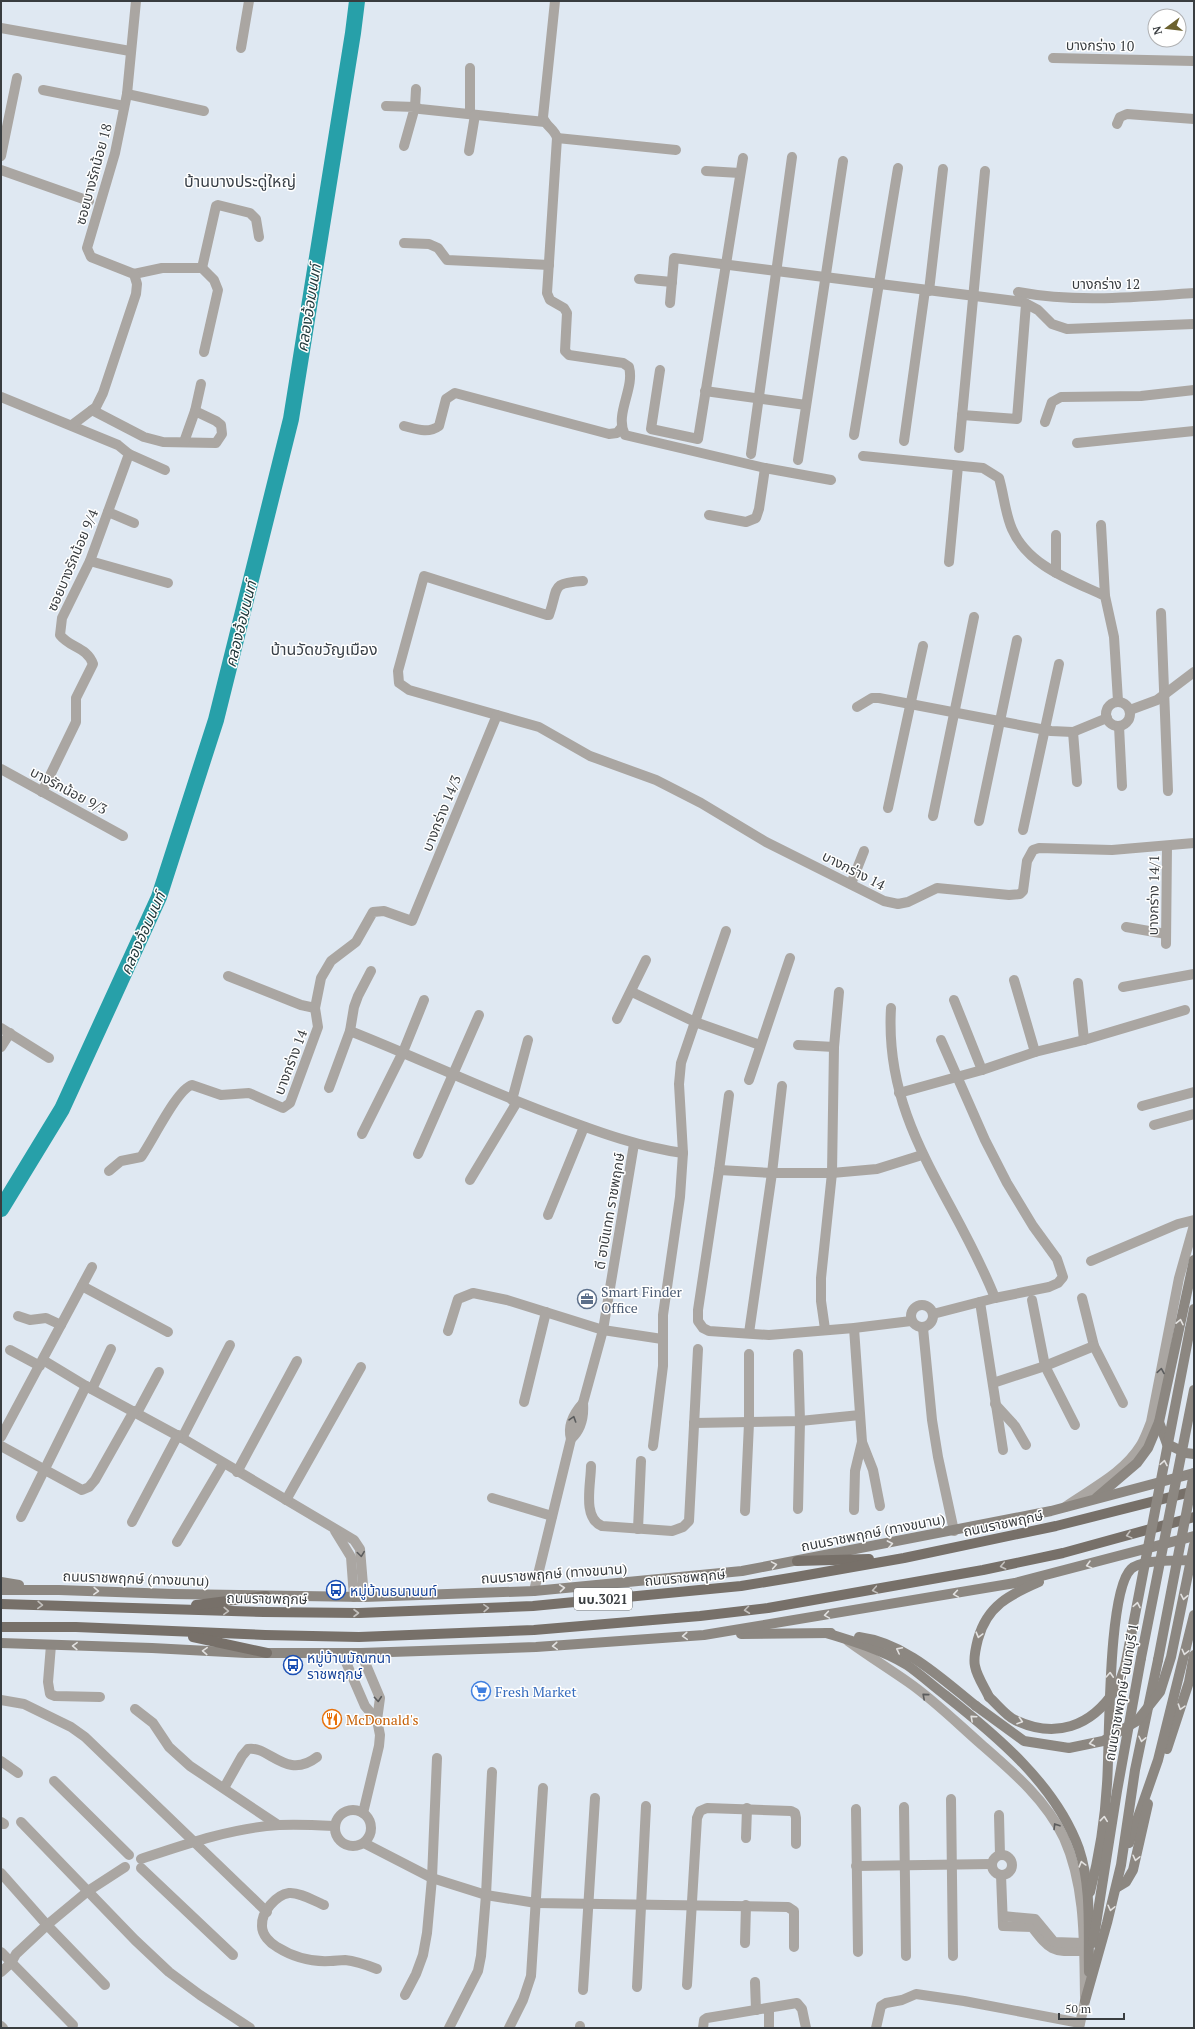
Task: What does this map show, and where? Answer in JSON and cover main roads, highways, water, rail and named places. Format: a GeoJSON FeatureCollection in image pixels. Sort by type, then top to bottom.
{"type":"FeatureCollection","features":[{"type":"Feature","properties":{"kind":"main road"},"geometry":{"type":"LineString","coordinates":[[1093,1500],[1137,1463],[1148,1448],[1159,1422],[1194,1260]]}},
{"type":"Feature","properties":{"kind":"main road"},"geometry":{"type":"LineString","coordinates":[[1062,1572],[1015,1593],[991,1610],[981,1627],[975,1648],[975,1666],[990,1698],[1014,1720],[1048,1730],[1072,1727],[1096,1713],[1116,1689],[1125,1667],[1194,1309]]}},
{"type":"Feature","properties":{"kind":"main road","name":"ถนนราชพฤกษ์-นนทบุรี 1"},"geometry":{"type":"LineString","coordinates":[[1194,1390],[1141,1658],[1117,1791],[1085,2001],[1121,1865],[1135,1770],[1194,1473]]}},
{"type":"Feature","properties":{"kind":"main road"},"geometry":{"type":"LineString","coordinates":[[1159,1422],[1167,1444],[1186,1453],[1194,1454]]}},
{"type":"Feature","properties":{"kind":"main road","name":"ถนนราชพฤกษ์ (ทางขนาน)"},"geometry":{"type":"LineString","coordinates":[[1,1590],[359,1597],[534,1591],[742,1571],[954,1531],[1063,1508],[1194,1473]]}},
{"type":"Feature","properties":{"kind":"main road","name":"ถนนราชพฤกษ์"},"geometry":{"type":"LineString","coordinates":[[1,1604],[359,1613],[533,1606],[741,1586],[904,1558],[1056,1526],[1194,1491]]}},
{"type":"Feature","properties":{"kind":"main road","name":"นบ.3021"},"geometry":{"type":"LineString","coordinates":[[1,1627],[76,1627],[265,1636],[359,1637],[534,1630],[700,1616],[791,1604],[983,1570],[1063,1553],[1194,1517]]}},
{"type":"Feature","properties":{"kind":"main road"},"geometry":{"type":"LineString","coordinates":[[704,1635],[990,1588],[1062,1572],[1194,1536]]}},
{"type":"Feature","properties":{"kind":"main road"},"geometry":{"type":"LineString","coordinates":[[1,1644],[267,1653],[361,1653],[536,1647],[704,1635],[826,1632],[862,1637],[893,1647],[918,1660],[976,1706],[1024,1741],[1069,1748],[1104,1741],[1137,1721],[1160,1692],[1171,1658],[1194,1545]]}},
{"type":"Feature","properties":{"kind":"main road"},"geometry":{"type":"LineString","coordinates":[[797,1561],[904,1558]]}},
{"type":"Feature","properties":{"kind":"main road"},"geometry":{"type":"LineString","coordinates":[[1088,1898],[1096,1870],[1102,1832],[1108,1771],[1110,1668],[1122,1581],[1131,1568],[1142,1563],[1193,1560],[1194,1562]]}},
{"type":"Feature","properties":{"kind":"main road"},"geometry":{"type":"LineString","coordinates":[[1,1582],[59,1590]]}},
{"type":"Feature","properties":{"kind":"main road"},"geometry":{"type":"LineString","coordinates":[[164,1609],[266,1596]]}},
{"type":"Feature","properties":{"kind":"main road"},"geometry":{"type":"LineString","coordinates":[[1121,1865],[1158,1760],[1194,1615]]}},
{"type":"Feature","properties":{"kind":"main road"},"geometry":{"type":"LineString","coordinates":[[163,1631],[267,1653]]}},
{"type":"Feature","properties":{"kind":"main road"},"geometry":{"type":"LineString","coordinates":[[826,1632],[863,1644],[907,1666],[971,1716],[1021,1763],[1047,1792],[1067,1822],[1079,1849],[1086,1877],[1088,1898],[1089,1972]]}},
{"type":"Feature","properties":{"kind":"main road"},"geometry":{"type":"LineString","coordinates":[[1116,1888],[1126,1882],[1133,1870],[1149,1801],[1189,1682],[1194,1655]]}},
{"type":"Feature","properties":{"kind":"waterway","name":"คลองอ้อมนนท์"},"geometry":{"type":"LineString","coordinates":[[1,1209],[62,1109],[159,897],[216,720],[291,419],[357,1]]}},
{"type":"Feature","properties":{"kind":"place","name":"Smart Finder Office"},"geometry":{"type":"Point","coordinates":[587,1299]}},
{"type":"Feature","properties":{"kind":"place","name":"หมู่บ้านธนานนท์"},"geometry":{"type":"Point","coordinates":[336,1590]}},
{"type":"Feature","properties":{"kind":"place","name":"หมู่บ้านมัณฑนา ราชพฤกษ์"},"geometry":{"type":"Point","coordinates":[293,1665]}},
{"type":"Feature","properties":{"kind":"place","name":"Fresh Market"},"geometry":{"type":"Point","coordinates":[481,1691]}},
{"type":"Feature","properties":{"kind":"place","name":"McDonald's"},"geometry":{"type":"Point","coordinates":[332,1719]}},
{"type":"Feature","properties":{"kind":"district","name":"บ้านบางประดู่ใหญ่"},"geometry":{"type":"Point","coordinates":[240,181]}},
{"type":"Feature","properties":{"kind":"district","name":"บ้านวัดขวัญเมือง"},"geometry":{"type":"Point","coordinates":[324,649]}}]}
